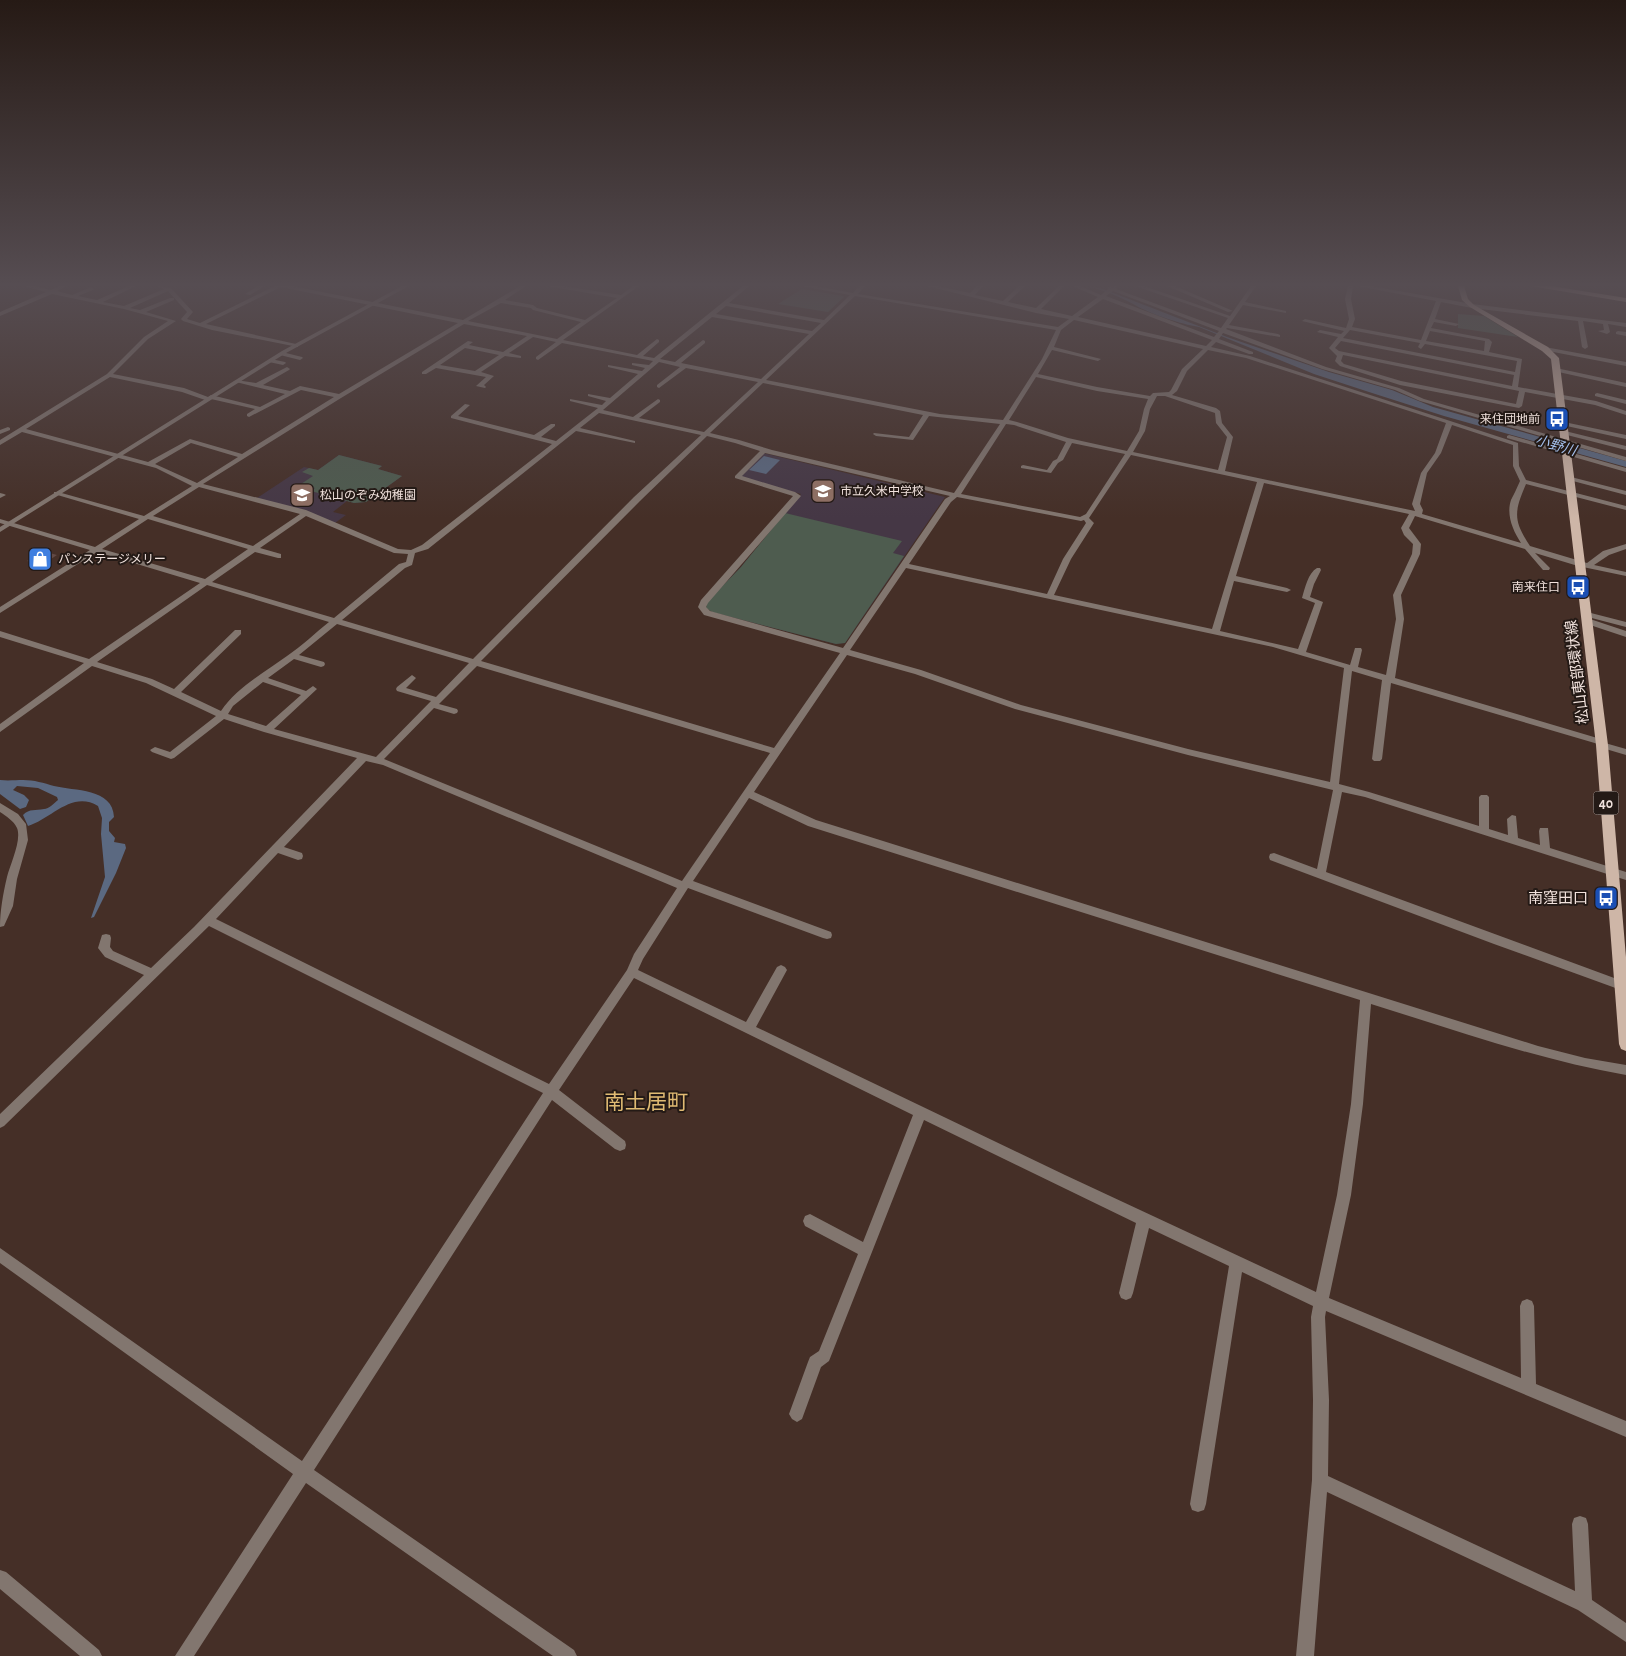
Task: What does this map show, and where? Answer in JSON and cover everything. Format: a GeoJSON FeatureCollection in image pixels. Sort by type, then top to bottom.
{"type":"FeatureCollection","features":[{"type":"Feature","properties":{"kind":"main road","name":"松山東部環状線"},"geometry":{"type":"LineString","coordinates":[[1555,363],[1572,494],[1585,565],[1587,617],[1602,744],[1626,1044]]}},
{"type":"Feature","properties":{"kind":"street"},"geometry":{"type":"LineString","coordinates":[[0,443],[109,374],[120,363]]}},
{"type":"Feature","properties":{"kind":"street"},"geometry":{"type":"LineString","coordinates":[[0,530],[56,493],[267,363]]}},
{"type":"Feature","properties":{"kind":"street"},"geometry":{"type":"LineString","coordinates":[[0,611],[243,456],[393,363]]}},
{"type":"Feature","properties":{"kind":"street"},"geometry":{"type":"LineString","coordinates":[[424,373],[440,363]]}},
{"type":"Feature","properties":{"kind":"street"},"geometry":{"type":"LineString","coordinates":[[476,373],[491,363]]}},
{"type":"Feature","properties":{"kind":"street"},"geometry":{"type":"LineString","coordinates":[[21,430],[150,464],[199,485],[306,513],[397,551],[412,552],[425,547],[600,409],[654,363]]}},
{"type":"Feature","properties":{"kind":"street"},"geometry":{"type":"LineString","coordinates":[[671,363],[927,413],[1025,426],[1070,441],[1416,513],[1585,565],[1626,574]]}},
{"type":"Feature","properties":{"kind":"street"},"geometry":{"type":"LineString","coordinates":[[377,761],[637,499],[782,363]]}},
{"type":"Feature","properties":{"kind":"street"},"geometry":{"type":"LineString","coordinates":[[184,1656],[302,1471],[551,1091],[632,972],[638,957],[685,884],[948,501],[959,492],[1042,363]]}},
{"type":"Feature","properties":{"kind":"street"},"geometry":{"type":"LineString","coordinates":[[572,400],[634,419],[737,441],[764,450],[955,495],[1081,519],[1086,518],[1142,432],[1145,413],[1152,398],[1155,394],[1166,394],[1174,391],[1184,370],[1191,363]]}},
{"type":"Feature","properties":{"kind":"street"},"geometry":{"type":"LineString","coordinates":[[1267,363],[1449,424],[1516,444],[1516,466],[1523,481],[1513,507],[1517,527],[1527,548],[1546,568]]}},
{"type":"Feature","properties":{"kind":"street"},"geometry":{"type":"LineString","coordinates":[[1283,363],[1367,394],[1567,448],[1626,459]]}},
{"type":"Feature","properties":{"kind":"street"},"geometry":{"type":"LineString","coordinates":[[1312,363],[1404,392],[1626,470]]}},
{"type":"Feature","properties":{"kind":"street"},"geometry":{"type":"LineString","coordinates":[[1340,363],[1407,384],[1519,406],[1517,374],[1519,363]]}},
{"type":"Feature","properties":{"kind":"street"},"geometry":{"type":"LineString","coordinates":[[1390,363],[1596,403],[1626,412]]}},
{"type":"Feature","properties":{"kind":"street"},"geometry":{"type":"LineString","coordinates":[[1404,392],[1415,363]]}},
{"type":"Feature","properties":{"kind":"street"},"geometry":{"type":"LineString","coordinates":[[1464,363],[1517,374]]}},
{"type":"Feature","properties":{"kind":"street"},"geometry":{"type":"LineString","coordinates":[[1607,363],[1626,364]]}},
{"type":"Feature","properties":{"kind":"street"},"geometry":{"type":"LineString","coordinates":[[634,364],[650,367]]}},
{"type":"Feature","properties":{"kind":"street"},"geometry":{"type":"LineString","coordinates":[[436,366],[491,376],[479,386],[483,386]]}},
{"type":"Feature","properties":{"kind":"street"},"geometry":{"type":"LineString","coordinates":[[610,366],[642,373]]}},
{"type":"Feature","properties":{"kind":"street"},"geometry":{"type":"LineString","coordinates":[[659,386],[685,366]]}},
{"type":"Feature","properties":{"kind":"street"},"geometry":{"type":"LineString","coordinates":[[258,385],[287,369]]}},
{"type":"Feature","properties":{"kind":"street"},"geometry":{"type":"LineString","coordinates":[[1556,370],[1625,384]]}},
{"type":"Feature","properties":{"kind":"street"},"geometry":{"type":"LineString","coordinates":[[109,374],[261,409]]}},
{"type":"Feature","properties":{"kind":"street"},"geometry":{"type":"LineString","coordinates":[[1035,375],[1097,389],[1152,398]]}},
{"type":"Feature","properties":{"kind":"street"},"geometry":{"type":"LineString","coordinates":[[1596,403],[1601,379]]}},
{"type":"Feature","properties":{"kind":"street"},"geometry":{"type":"LineString","coordinates":[[238,380],[290,393]]}},
{"type":"Feature","properties":{"kind":"street"},"geometry":{"type":"LineString","coordinates":[[627,386],[638,388]]}},
{"type":"Feature","properties":{"kind":"street"},"geometry":{"type":"LineString","coordinates":[[249,415],[300,388],[339,396]]}},
{"type":"Feature","properties":{"kind":"street"},"geometry":{"type":"LineString","coordinates":[[590,394],[610,400]]}},
{"type":"Feature","properties":{"kind":"street"},"geometry":{"type":"LineString","coordinates":[[1166,394],[1214,409],[1218,412],[1219,424],[1230,437],[1221,473]]}},
{"type":"Feature","properties":{"kind":"street"},"geometry":{"type":"LineString","coordinates":[[1597,395],[1626,402]]}},
{"type":"Feature","properties":{"kind":"street"},"geometry":{"type":"LineString","coordinates":[[634,419],[658,400]]}},
{"type":"Feature","properties":{"kind":"street"},"geometry":{"type":"LineString","coordinates":[[468,405],[453,417],[558,442]]}},
{"type":"Feature","properties":{"kind":"street"},"geometry":{"type":"LineString","coordinates":[[876,434],[911,439],[927,413]]}},
{"type":"Feature","properties":{"kind":"street"},"geometry":{"type":"LineString","coordinates":[[1377,759],[1388,679],[1400,619],[1398,594],[1416,554],[1417,544],[1405,528],[1419,510],[1416,504],[1424,472],[1438,453],[1449,424]]}},
{"type":"Feature","properties":{"kind":"street"},"geometry":{"type":"LineString","coordinates":[[1564,424],[1626,437]]}},
{"type":"Feature","properties":{"kind":"street"},"geometry":{"type":"LineString","coordinates":[[536,437],[552,425]]}},
{"type":"Feature","properties":{"kind":"street"},"geometry":{"type":"LineString","coordinates":[[566,425],[633,442]]}},
{"type":"Feature","properties":{"kind":"street"},"geometry":{"type":"LineString","coordinates":[[0,432],[8,429]]}},
{"type":"Feature","properties":{"kind":"street"},"geometry":{"type":"LineString","coordinates":[[1565,433],[1626,448]]}},
{"type":"Feature","properties":{"kind":"street"},"geometry":{"type":"LineString","coordinates":[[150,464],[190,441],[243,456]]}},
{"type":"Feature","properties":{"kind":"street"},"geometry":{"type":"LineString","coordinates":[[1023,467],[1049,472],[1055,462],[1060,460],[1070,441]]}},
{"type":"Feature","properties":{"kind":"street"},"geometry":{"type":"LineString","coordinates":[[764,450],[737,477],[793,493],[797,496],[752,546],[736,568],[704,602],[702,607],[708,612],[918,672],[1018,707],[1188,752],[1366,794],[1626,876]]}},
{"type":"Feature","properties":{"kind":"street"},"geometry":{"type":"LineString","coordinates":[[1571,478],[1626,493]]}},
{"type":"Feature","properties":{"kind":"street"},"geometry":{"type":"LineString","coordinates":[[1215,632],[1261,481]]}},
{"type":"Feature","properties":{"kind":"street"},"geometry":{"type":"LineString","coordinates":[[1523,481],[1626,508]]}},
{"type":"Feature","properties":{"kind":"street"},"geometry":{"type":"LineString","coordinates":[[56,493],[278,556]]}},
{"type":"Feature","properties":{"kind":"street"},"geometry":{"type":"LineString","coordinates":[[0,729],[90,663],[306,513]]}},
{"type":"Feature","properties":{"kind":"street"},"geometry":{"type":"LineString","coordinates":[[1050,596],[1068,559],[1090,523],[1086,518]]}},
{"type":"Feature","properties":{"kind":"street"},"geometry":{"type":"LineString","coordinates":[[0,521],[776,752]]}},
{"type":"Feature","properties":{"kind":"street"},"geometry":{"type":"LineString","coordinates":[[1585,565],[1606,553],[1626,546]]}},
{"type":"Feature","properties":{"kind":"street"},"geometry":{"type":"LineString","coordinates":[[154,750],[171,756],[223,716],[230,704],[409,563],[412,552]]}},
{"type":"Feature","properties":{"kind":"street"},"geometry":{"type":"LineString","coordinates":[[904,565],[1215,632],[1301,653],[1626,752]]}},
{"type":"Feature","properties":{"kind":"street"},"geometry":{"type":"LineString","coordinates":[[1301,653],[1319,602],[1306,598],[1317,570]]}},
{"type":"Feature","properties":{"kind":"street"},"geometry":{"type":"LineString","coordinates":[[1232,578],[1287,590]]}},
{"type":"Feature","properties":{"kind":"street"},"geometry":{"type":"LineString","coordinates":[[1587,617],[1626,625]]}},
{"type":"Feature","properties":{"kind":"street"},"geometry":{"type":"LineString","coordinates":[[1587,617],[1626,634]]}},
{"type":"Feature","properties":{"kind":"street"},"geometry":{"type":"LineString","coordinates":[[175,693],[238,632]]}},
{"type":"Feature","properties":{"kind":"street"},"geometry":{"type":"LineString","coordinates":[[0,634],[149,681],[223,716],[377,761],[685,884],[828,935]]}},
{"type":"Feature","properties":{"kind":"street"},"geometry":{"type":"LineString","coordinates":[[1321,873],[1336,786],[1351,668],[1358,650]]}},
{"type":"Feature","properties":{"kind":"street"},"geometry":{"type":"LineString","coordinates":[[293,656],[321,664]]}},
{"type":"Feature","properties":{"kind":"street"},"geometry":{"type":"LineString","coordinates":[[412,678],[400,689],[454,711]]}},
{"type":"Feature","properties":{"kind":"street"},"geometry":{"type":"LineString","coordinates":[[262,679],[309,692],[267,730]]}},
{"type":"Feature","properties":{"kind":"street"},"geometry":{"type":"LineString","coordinates":[[0,1122],[208,920],[364,757]]}},
{"type":"Feature","properties":{"kind":"street"},"geometry":{"type":"LineString","coordinates":[[747,793],[812,823],[1366,998],[1538,1051],[1585,1063],[1626,1070]]}},
{"type":"Feature","properties":{"kind":"street"},"geometry":{"type":"LineString","coordinates":[[1484,797],[1484,831]]}},
{"type":"Feature","properties":{"kind":"street"},"geometry":{"type":"LineString","coordinates":[[0,808],[14,817],[22,827],[22,840],[12,879],[8,906],[0,923]]}},
{"type":"Feature","properties":{"kind":"street"},"geometry":{"type":"LineString","coordinates":[[1512,819],[1513,840]]}},
{"type":"Feature","properties":{"kind":"street"},"geometry":{"type":"LineString","coordinates":[[1544,831],[1545,851]]}},
{"type":"Feature","properties":{"kind":"street"},"geometry":{"type":"LineString","coordinates":[[275,848],[298,856]]}},
{"type":"Feature","properties":{"kind":"street"},"geometry":{"type":"LineString","coordinates":[[1274,857],[1621,985]]}},
{"type":"Feature","properties":{"kind":"street"},"geometry":{"type":"LineString","coordinates":[[208,920],[551,1091],[620,1145]]}},
{"type":"Feature","properties":{"kind":"street"},"geometry":{"type":"LineString","coordinates":[[106,938],[104,948],[109,954],[153,974]]}},
{"type":"Feature","properties":{"kind":"street"},"geometry":{"type":"LineString","coordinates":[[749,1028],[781,970]]}},
{"type":"Feature","properties":{"kind":"street"},"geometry":{"type":"LineString","coordinates":[[632,972],[1144,1219],[1321,1302],[1626,1429]]}},
{"type":"Feature","properties":{"kind":"street"},"geometry":{"type":"LineString","coordinates":[[1305,1656],[1320,1480],[1321,1400],[1318,1317],[1344,1195],[1357,1104],[1366,998]]}},
{"type":"Feature","properties":{"kind":"street"},"geometry":{"type":"LineString","coordinates":[[797,1414],[815,1362],[824,1356],[922,1112]]}},
{"type":"Feature","properties":{"kind":"street"},"geometry":{"type":"LineString","coordinates":[[1126,1293],[1144,1219]]}},
{"type":"Feature","properties":{"kind":"street"},"geometry":{"type":"LineString","coordinates":[[810,1221],[866,1251]]}},
{"type":"Feature","properties":{"kind":"street"},"geometry":{"type":"LineString","coordinates":[[0,1255],[302,1471],[568,1656]]}},
{"type":"Feature","properties":{"kind":"street"},"geometry":{"type":"LineString","coordinates":[[1198,1504],[1236,1262]]}},
{"type":"Feature","properties":{"kind":"street"},"geometry":{"type":"LineString","coordinates":[[1527,1306],[1529,1389]]}},
{"type":"Feature","properties":{"kind":"street"},"geometry":{"type":"LineString","coordinates":[[1320,1480],[1584,1604],[1626,1633]]}},
{"type":"Feature","properties":{"kind":"street"},"geometry":{"type":"LineString","coordinates":[[1580,1524],[1584,1604]]}},
{"type":"Feature","properties":{"kind":"street"},"geometry":{"type":"LineString","coordinates":[[0,1578],[93,1656]]}},
{"type":"Feature","properties":{"kind":"shaded area"},"geometry":{"type":"Polygon","coordinates":[[[763,453],[945,497],[845,643],[836,644],[712,612],[707,602],[741,567],[801,494],[740,477],[763,453]]]}},
{"type":"Feature","properties":{"kind":"shaded area"},"geometry":{"type":"Polygon","coordinates":[[[339,455],[382,466],[378,469],[402,476],[366,502],[354,503],[347,501],[333,512],[346,515],[335,523],[257,498],[304,467],[318,470],[339,455]]]}},
{"type":"Feature","properties":{"kind":"green space"},"geometry":{"type":"Polygon","coordinates":[[[339,455],[382,466],[378,469],[402,476],[366,502],[354,503],[311,491],[315,488],[301,484],[313,476],[302,472],[309,468],[318,470],[339,455]]]}},
{"type":"Feature","properties":{"kind":"green space"},"geometry":{"type":"Polygon","coordinates":[[[785,513],[902,541],[893,553],[904,556],[845,643],[836,644],[712,612],[706,608],[707,602],[741,567],[785,513]]]}},
{"type":"Feature","properties":{"kind":"water","name":"小野川"},"geometry":{"type":"Polygon","coordinates":[[[1288,363],[1304,363],[1392,390],[1433,407],[1626,461],[1626,467],[1444,416],[1314,374],[1288,363]]]}},
{"type":"Feature","properties":{"kind":"water"},"geometry":{"type":"Polygon","coordinates":[[[764,456],[780,460],[766,474],[749,470],[764,456]]]}},
{"type":"Feature","properties":{"kind":"water"},"geometry":{"type":"Polygon","coordinates":[[[0,780],[31,781],[91,792],[107,801],[112,808],[114,817],[109,822],[109,831],[115,838],[114,842],[125,844],[126,848],[94,917],[91,918],[105,877],[101,834],[102,818],[98,806],[79,801],[70,803],[28,826],[23,815],[30,811],[48,808],[58,800],[57,797],[38,788],[17,786],[13,790],[24,795],[29,800],[26,807],[20,809],[0,794],[0,780]]]}},
{"type":"Feature","properties":{"kind":"building","name":"パンステージメリー"},"geometry":{"type":"Polygon","coordinates":[[[43,551],[57,555],[42,565],[27,561],[43,551]]]}},
{"type":"Feature","properties":{"kind":"place","name":"来住団地前"},"geometry":{"type":"Point","coordinates":[1557,419]}},
{"type":"Feature","properties":{"kind":"place","name":"市立久米中学校"},"geometry":{"type":"Point","coordinates":[823,491]}},
{"type":"Feature","properties":{"kind":"place","name":"松山のぞみ幼稚園"},"geometry":{"type":"Point","coordinates":[302,495]}},
{"type":"Feature","properties":{"kind":"place","name":"パンステージメリー"},"geometry":{"type":"Point","coordinates":[40,559]}},
{"type":"Feature","properties":{"kind":"place","name":"南来住口"},"geometry":{"type":"Point","coordinates":[1578,587]}},
{"type":"Feature","properties":{"kind":"place","name":"南窪田口"},"geometry":{"type":"Point","coordinates":[1606,898]}},
{"type":"Feature","properties":{"kind":"district","name":"南土居町"},"geometry":{"type":"Point","coordinates":[646,1102]}}]}
